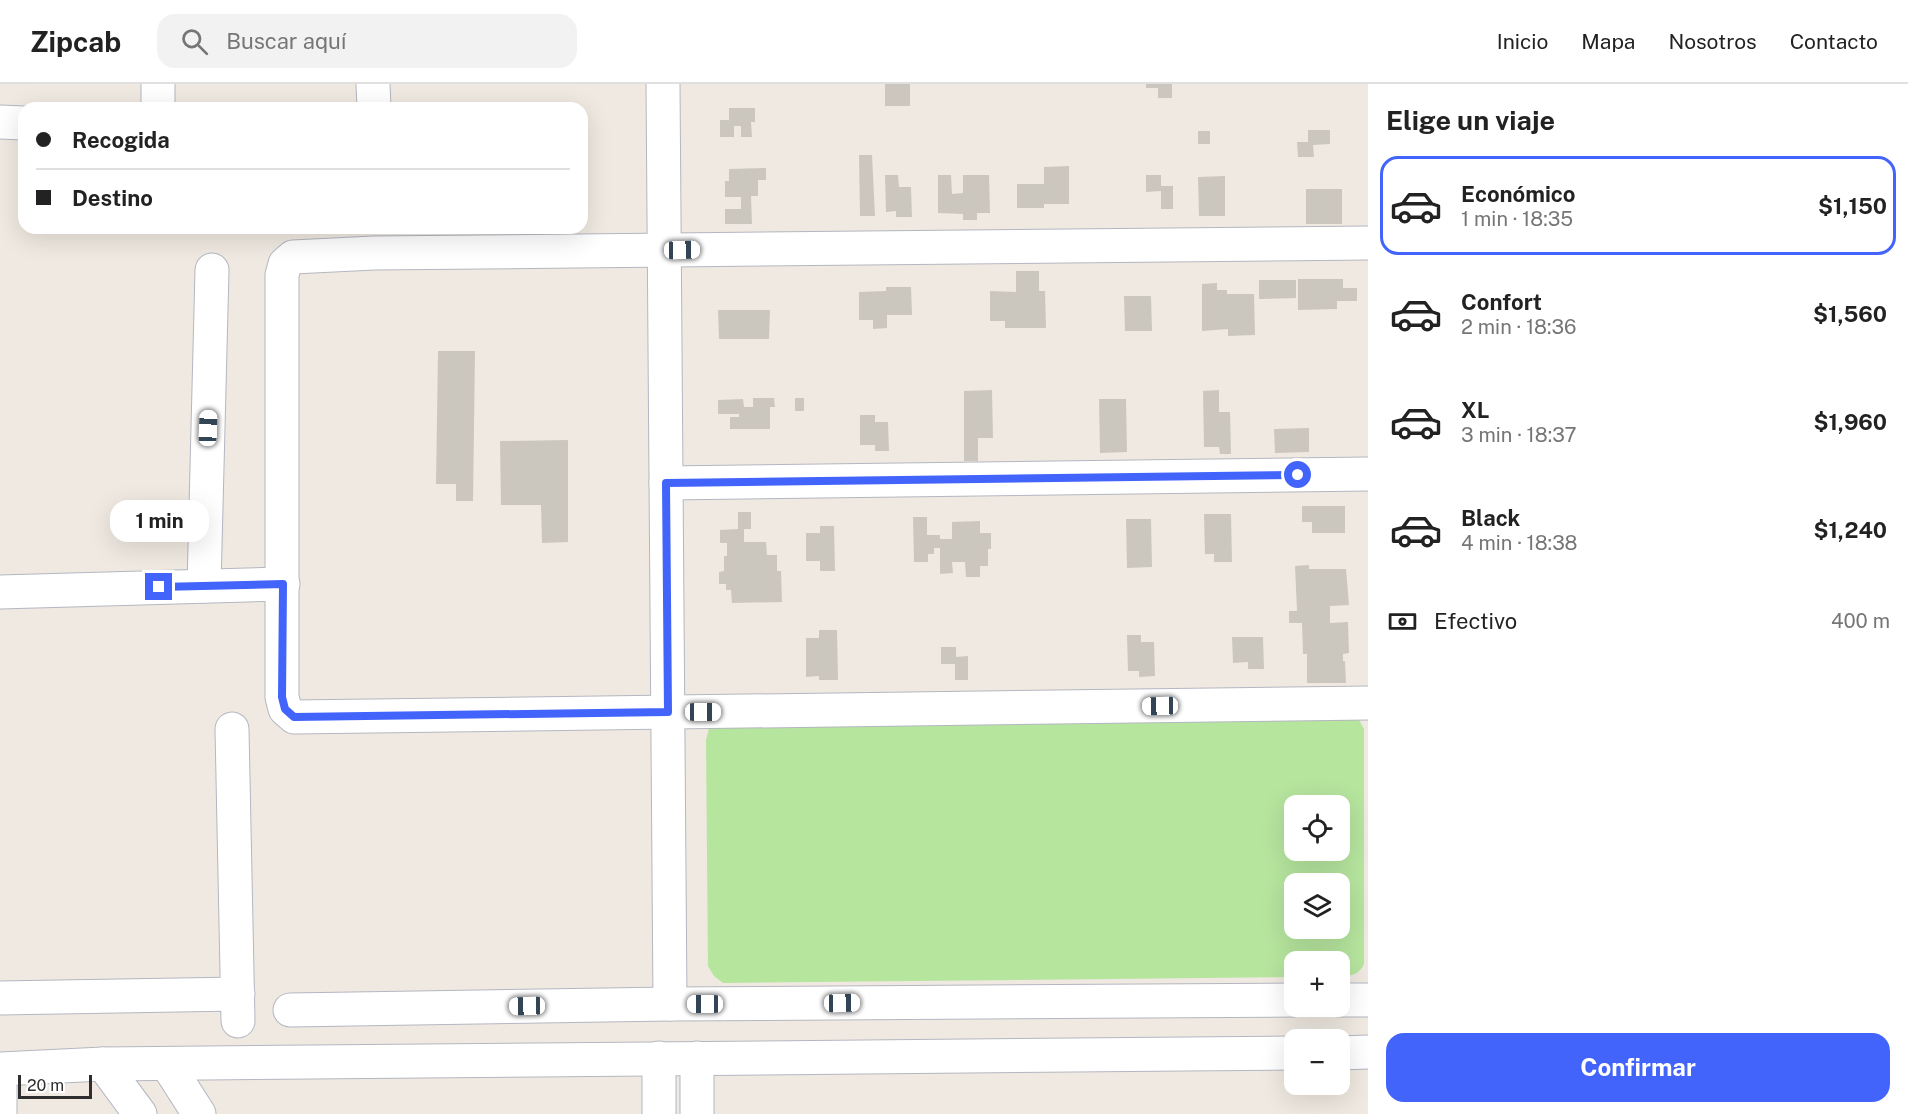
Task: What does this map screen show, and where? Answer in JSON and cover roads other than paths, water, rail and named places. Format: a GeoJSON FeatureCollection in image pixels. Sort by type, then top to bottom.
{"type":"FeatureCollection","features":[{"type":"Feature","properties":{"kind":"street"},"geometry":{"type":"LineString","coordinates":[[158,84],[158,102]]}},
{"type":"Feature","properties":{"kind":"street"},"geometry":{"type":"LineString","coordinates":[[374,84],[374,102]]}},
{"type":"Feature","properties":{"kind":"street"},"geometry":{"type":"LineString","coordinates":[[663,84],[670,1004]]}},
{"type":"Feature","properties":{"kind":"street"},"geometry":{"type":"LineString","coordinates":[[0,122],[18,123]]}},
{"type":"Feature","properties":{"kind":"street"},"geometry":{"type":"LineString","coordinates":[[1368,243],[664,251],[374,241],[293,257],[285,264],[282,275],[282,697],[285,709],[294,717],[1368,703]]}},
{"type":"Feature","properties":{"kind":"street"},"geometry":{"type":"LineString","coordinates":[[204,586],[212,270]]}},
{"type":"Feature","properties":{"kind":"street"},"geometry":{"type":"LineString","coordinates":[[666,483],[1368,474]]}},
{"type":"Feature","properties":{"kind":"street"},"geometry":{"type":"LineString","coordinates":[[0,592],[283,584]]}},
{"type":"Feature","properties":{"kind":"street"},"geometry":{"type":"LineString","coordinates":[[0,998],[238,1008],[232,729]]}},
{"type":"Feature","properties":{"kind":"street"},"geometry":{"type":"LineString","coordinates":[[290,1010],[670,1004],[1284,1000]]}},
{"type":"Feature","properties":{"kind":"street"},"geometry":{"type":"LineString","coordinates":[[1350,1000],[1368,1000]]}},
{"type":"Feature","properties":{"kind":"street"},"geometry":{"type":"LineString","coordinates":[[1350,1053],[1368,1052]]}},
{"type":"Feature","properties":{"kind":"street"},"geometry":{"type":"LineString","coordinates":[[0,1069],[103,1064],[1284,1053]]}},
{"type":"Feature","properties":{"kind":"street"},"geometry":{"type":"LineString","coordinates":[[659,1058],[659,1114]]}},
{"type":"Feature","properties":{"kind":"street"},"geometry":{"type":"LineString","coordinates":[[697,1058],[697,1114]]}},
{"type":"Feature","properties":{"kind":"street"},"geometry":{"type":"LineString","coordinates":[[103,1064],[140,1114]]}},
{"type":"Feature","properties":{"kind":"street"},"geometry":{"type":"LineString","coordinates":[[167,1064],[199,1114]]}},
{"type":"Feature","properties":{"kind":"street"},"geometry":{"type":"LineString","coordinates":[[0,1087],[0,1114]]}}]}
